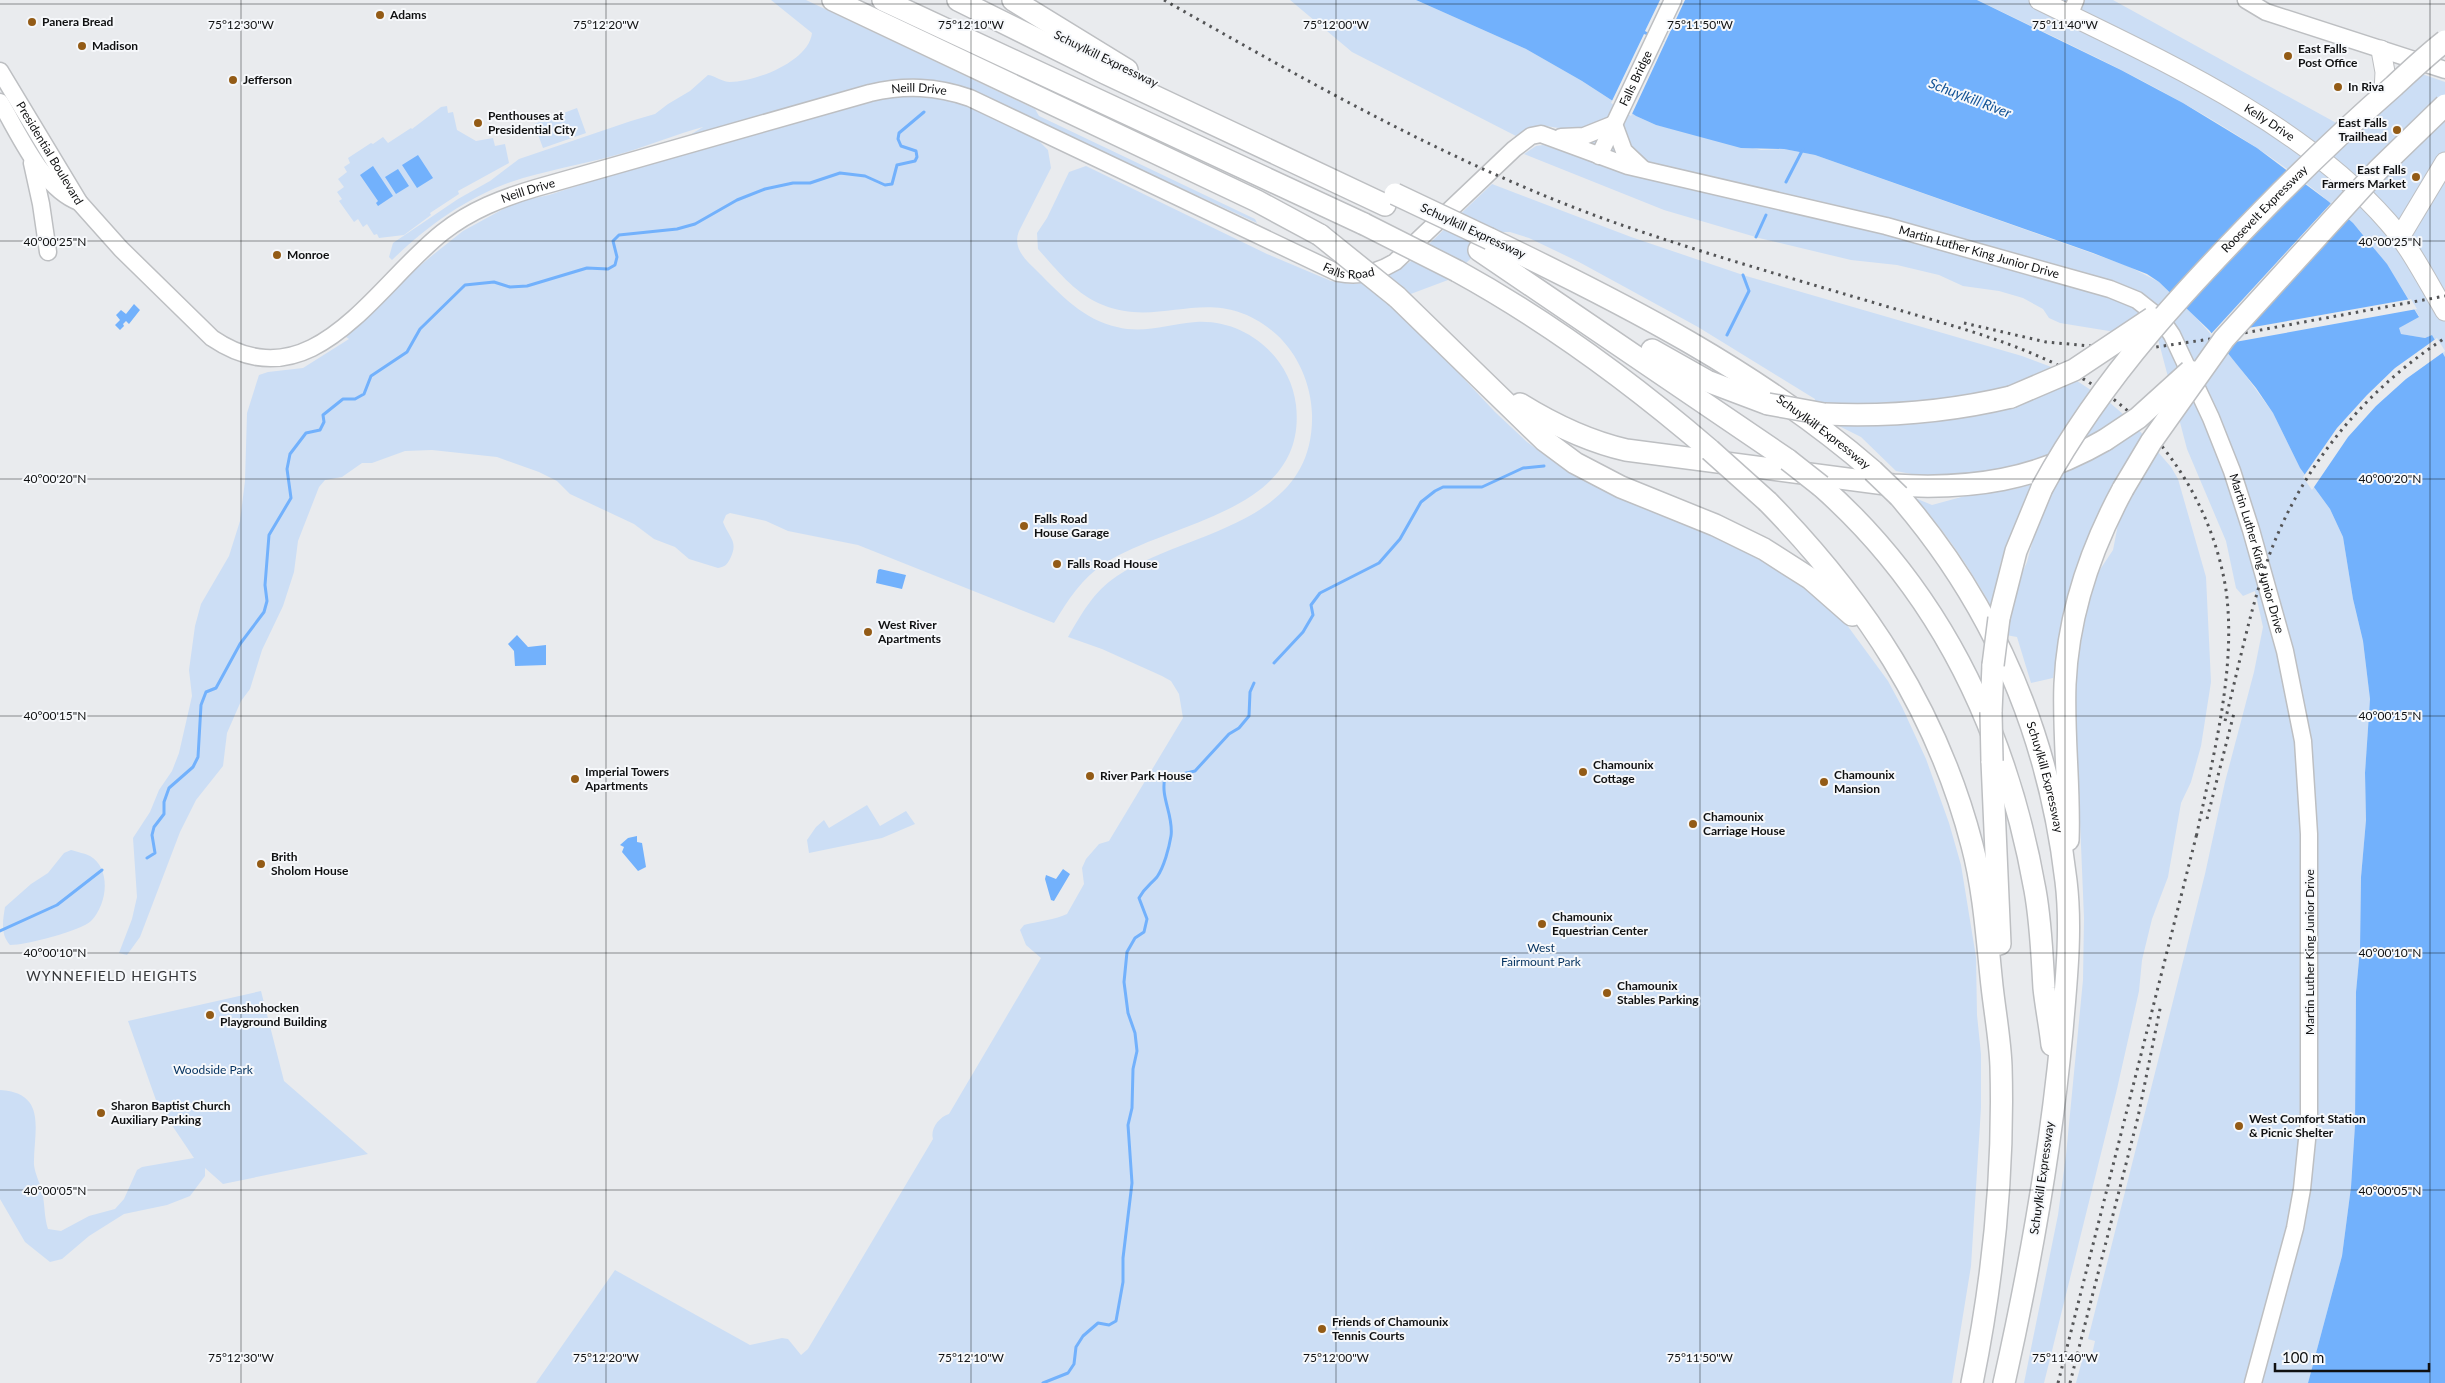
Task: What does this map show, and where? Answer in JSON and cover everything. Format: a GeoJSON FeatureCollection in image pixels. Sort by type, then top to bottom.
{"type":"FeatureCollection","features":[{"type":"Feature","properties":{"kind":"highway"},"geometry":{"type":"LineString","coordinates":[[832,0],[1257,201],[1320,235]]}},
{"type":"Feature","properties":{"kind":"highway"},"geometry":{"type":"LineString","coordinates":[[883,0],[1364,224],[1457,271],[1521,309],[1590,356],[1671,416],[1768,502],[1809,544],[1846,589],[1878,634],[1908,683],[1943,758],[1973,847],[1985,919],[2000,1064]]}},
{"type":"Feature","properties":{"kind":"highway"},"geometry":{"type":"LineString","coordinates":[[958,0],[1207,122],[1390,199],[1485,245],[1560,290],[1688,372],[1729,391],[1768,404],[1824,414],[1900,415],[1955,409],[2011,397],[2053,381],[2080,367],[2176,302]]}},
{"type":"Feature","properties":{"kind":"highway","name":"Schuylkill Expressway"},"geometry":{"type":"LineString","coordinates":[[986,0],[1390,199]]}},
{"type":"Feature","properties":{"kind":"highway"},"geometry":{"type":"LineString","coordinates":[[1013,0],[1127,70]]}},
{"type":"Feature","properties":{"kind":"highway"},"geometry":{"type":"LineString","coordinates":[[2420,62],[2445,42]]}},
{"type":"Feature","properties":{"kind":"highway","name":"Roosevelt Expressway"},"geometry":{"type":"LineString","coordinates":[[2176,302],[2338,135],[2445,42]]}},
{"type":"Feature","properties":{"kind":"highway"},"geometry":{"type":"LineString","coordinates":[[1484,381],[1547,421],[1604,445],[1646,454],[1894,485],[1946,487],[2002,481],[2055,465],[2105,440],[2151,406],[2224,339],[2378,170],[2445,105]]}},
{"type":"Feature","properties":{"kind":"highway"},"geometry":{"type":"LineString","coordinates":[[1239,166],[1397,297],[1544,440],[1575,463],[1621,487],[1738,536],[1791,565],[1811,579],[1850,612],[1908,683]]}},
{"type":"Feature","properties":{"kind":"highway"},"geometry":{"type":"LineString","coordinates":[[1485,245],[1788,460],[1821,486],[1857,519],[1911,584],[1945,635],[1986,715],[2016,804],[2031,869],[2040,923],[2044,990],[2057,1077]]}},
{"type":"Feature","properties":{"kind":"highway","name":"Schuylkill Expressway"},"geometry":{"type":"LineString","coordinates":[[1485,245],[1644,316],[1734,368],[1814,424],[1873,471],[1899,496],[1935,540],[1962,580],[2020,690],[2046,771],[2066,883],[2066,972],[2057,1077],[2036,1225],[2004,1383]]}},
{"type":"Feature","properties":{"kind":"highway"},"geometry":{"type":"LineString","coordinates":[[1972,1383],[1989,1273],[1996,1208],[2000,1131],[2000,932],[1991,712],[1993,665],[1999,618],[2016,551],[2042,488],[2068,442],[2098,398],[2130,355],[2176,302]]}},
{"type":"Feature","properties":{"kind":"highway"},"geometry":{"type":"LineString","coordinates":[[2066,883],[2069,810],[2065,685],[2070,638],[2081,591],[2097,542],[2122,489],[2151,442],[2224,339]]}},
{"type":"Feature","properties":{"kind":"main road","name":"Falls Bridge"},"geometry":{"type":"LineString","coordinates":[[1600,156],[1673,0]]}},
{"type":"Feature","properties":{"kind":"main road"},"geometry":{"type":"LineString","coordinates":[[2246,0],[2266,12],[2445,70]]}},
{"type":"Feature","properties":{"kind":"main road","name":"Kelly Drive"},"geometry":{"type":"LineString","coordinates":[[2048,2],[2073,8],[2216,91],[2312,154],[2365,198],[2400,237],[2445,311]]}},
{"type":"Feature","properties":{"kind":"main road"},"geometry":{"type":"LineString","coordinates":[[2381,50],[2385,72],[2384,92]]}},
{"type":"Feature","properties":{"kind":"main road"},"geometry":{"type":"LineString","coordinates":[[2312,154],[2337,130],[2420,62]]}},
{"type":"Feature","properties":{"kind":"main road","name":"Presidential Boulevard"},"geometry":{"type":"LineString","coordinates":[[0,71],[79,202]]}},
{"type":"Feature","properties":{"kind":"main road","name":"Neill Drive"},"geometry":{"type":"LineString","coordinates":[[79,202],[121,249],[212,338],[242,354],[273,359],[294,356],[322,345],[348,323],[444,232],[466,216],[492,202],[870,94],[894,88],[917,86],[949,91],[981,103],[1072,146]]}},
{"type":"Feature","properties":{"kind":"main road","name":"Presidential Boulevard"},"geometry":{"type":"LineString","coordinates":[[0,102],[56,189],[79,202]]}},
{"type":"Feature","properties":{"kind":"main road"},"geometry":{"type":"LineString","coordinates":[[1554,137],[1584,136],[1615,121],[1624,151],[1644,170]]}},
{"type":"Feature","properties":{"kind":"main road","name":"Falls Road"},"geometry":{"type":"LineString","coordinates":[[1072,146],[1324,268],[1347,275],[1360,275],[1385,268],[1402,257],[1524,140],[1536,134],[1554,137],[1600,156]]}},
{"type":"Feature","properties":{"kind":"main road"},"geometry":{"type":"LineString","coordinates":[[24,142],[36,177],[48,252]]}},
{"type":"Feature","properties":{"kind":"main road","name":"Martin Luther King Junior Drive"},"geometry":{"type":"LineString","coordinates":[[1600,156],[1644,170],[1886,226],[2110,289],[2146,306],[2161,319],[2172,336],[2217,434],[2252,530],[2293,682],[2306,770],[2310,843],[2310,1076],[2307,1147],[2295,1228],[2253,1383]]}},
{"type":"Feature","properties":{"kind":"main road"},"geometry":{"type":"LineString","coordinates":[[2400,237],[2445,162]]}},
{"type":"Feature","properties":{"kind":"green space"},"geometry":{"type":"Polygon","coordinates":[[[771,0],[806,0],[1035,109],[1039,116],[1255,219],[1257,223],[970,91],[938,82],[906,80],[884,82],[685,138],[703,127],[627,152],[505,184],[469,201],[453,211],[421,234],[392,260],[389,257],[393,243],[458,199],[490,181],[519,159],[655,114],[690,91],[708,75],[727,82],[741,81],[767,74],[792,61],[809,43],[812,33],[771,0]]]}},
{"type":"Feature","properties":{"kind":"green space"},"geometry":{"type":"Polygon","coordinates":[[[1290,0],[1416,0],[1526,49],[1582,81],[1636,116],[1656,125],[1761,150],[1784,149],[1815,155],[2128,266],[2159,282],[2192,313],[2238,365],[2273,413],[2300,468],[2330,509],[2343,537],[2353,599],[2363,641],[2370,699],[2365,773],[2366,820],[2361,877],[2360,949],[2356,992],[2355,1125],[2351,1187],[2342,1256],[2308,1383],[2076,1383],[2083,1357],[2091,1359],[2095,1341],[2088,1339],[2205,874],[2225,782],[2254,672],[2263,627],[2255,591],[2243,596],[2236,588],[2226,541],[2187,449],[2158,339],[2060,323],[2049,318],[2043,309],[2023,298],[1999,291],[1963,286],[1939,275],[1897,265],[1851,260],[1759,238],[1664,210],[1524,154],[1536,146],[1543,145],[1592,161],[1581,140],[1559,128],[1539,125],[1527,129],[1516,136],[1352,52],[1290,0]]]}},
{"type":"Feature","properties":{"kind":"green space"},"geometry":{"type":"Polygon","coordinates":[[[1977,0],[2113,0],[2349,130],[2419,73],[2445,82],[2445,357],[2432,335],[2425,338],[2401,334],[2398,328],[2419,316],[2389,268],[2363,234],[2337,208],[2310,186],[2247,141],[2210,118],[2133,76],[1977,0]]]}},
{"type":"Feature","properties":{"kind":"green space"},"geometry":{"type":"Polygon","coordinates":[[[922,93],[961,103],[1035,137],[1048,150],[1051,168],[1019,231],[1017,243],[1021,254],[1029,263],[1074,306],[1105,324],[1127,329],[1147,329],[1196,322],[1214,323],[1231,327],[1248,334],[1275,356],[1285,371],[1292,387],[1296,405],[1294,441],[1280,469],[1258,491],[1230,508],[1133,549],[1105,563],[1082,583],[1054,623],[858,545],[788,531],[766,521],[730,513],[726,515],[723,522],[732,540],[733,553],[724,566],[718,568],[689,559],[675,547],[654,539],[634,524],[570,494],[557,481],[539,472],[497,457],[432,450],[405,451],[372,463],[362,463],[342,477],[325,480],[319,487],[298,541],[294,572],[283,606],[262,650],[250,689],[241,701],[227,733],[223,766],[196,800],[180,832],[140,937],[127,955],[119,953],[132,919],[137,897],[133,838],[150,812],[159,790],[172,771],[179,753],[192,696],[189,670],[195,626],[201,604],[229,556],[240,521],[245,481],[247,413],[259,375],[268,372],[303,368],[349,339],[346,337],[410,274],[434,254],[463,231],[516,202],[549,195],[626,170],[891,95],[922,93]]]}},
{"type":"Feature","properties":{"kind":"green space"},"geometry":{"type":"Polygon","coordinates":[[[447,106],[448,113],[453,112],[457,130],[476,141],[493,138],[495,146],[505,144],[509,163],[458,191],[459,194],[430,213],[431,215],[404,235],[379,238],[377,234],[374,235],[367,224],[363,227],[358,219],[354,222],[339,201],[342,199],[337,192],[344,187],[338,179],[347,172],[344,167],[350,163],[348,158],[383,137],[388,143],[412,129],[441,107],[447,106]]]}},
{"type":"Feature","properties":{"kind":"green space"},"geometry":{"type":"Polygon","coordinates":[[[577,108],[586,133],[543,148],[534,124],[577,108]]]}},
{"type":"Feature","properties":{"kind":"green space","name":"West Fairmount Park"},"geometry":{"type":"Polygon","coordinates":[[[1086,166],[1267,254],[1331,281],[1351,284],[1373,282],[1386,277],[1410,262],[1492,184],[1631,237],[1746,276],[2022,356],[2062,371],[2109,402],[2131,421],[2171,467],[2178,479],[2206,577],[2211,682],[2201,746],[2191,782],[2181,803],[2168,877],[2152,919],[2142,960],[2139,991],[2117,1089],[2044,1383],[2024,1383],[2058,1215],[2066,1155],[2083,980],[2084,918],[2075,700],[2077,663],[2088,605],[2097,574],[2113,550],[2120,514],[2104,503],[2078,567],[2061,633],[2053,678],[2031,683],[2017,637],[2006,635],[2019,580],[2027,562],[2038,521],[2020,517],[2001,561],[1991,606],[1956,550],[1915,498],[1932,505],[1965,496],[2015,489],[2036,483],[2029,466],[1937,479],[1896,471],[1861,437],[1839,426],[1944,420],[1960,403],[1814,406],[1815,399],[1698,327],[1579,262],[1529,238],[1510,232],[1499,232],[1448,280],[1408,295],[1435,348],[1495,412],[1527,442],[1564,469],[1604,490],[1735,543],[1811,590],[1844,621],[1888,681],[1926,759],[1949,823],[1961,865],[1976,957],[1977,1015],[1981,1054],[1981,1108],[1971,1266],[1952,1383],[536,1383],[615,1270],[750,1345],[782,1338],[788,1339],[801,1355],[808,1349],[933,1139],[934,1127],[942,1118],[949,1114],[1041,958],[1026,945],[1020,930],[1024,925],[1067,914],[1084,884],[1082,868],[1086,859],[1099,844],[1109,841],[1183,718],[1179,694],[1171,681],[1102,649],[1068,637],[1078,619],[1102,588],[1117,576],[1146,560],[1242,520],[1270,502],[1293,480],[1307,451],[1312,414],[1309,392],[1297,360],[1276,334],[1253,318],[1231,310],[1210,307],[1147,312],[1125,311],[1103,305],[1075,288],[1038,249],[1037,233],[1047,218],[1069,172],[1086,166]]]}},
{"type":"Feature","properties":{"kind":"green space"},"geometry":{"type":"Polygon","coordinates":[[[867,805],[880,826],[906,811],[915,824],[882,838],[809,853],[807,840],[816,827],[824,820],[829,828],[867,805]]]}},
{"type":"Feature","properties":{"kind":"green space"},"geometry":{"type":"Polygon","coordinates":[[[71,850],[90,856],[102,869],[105,887],[104,897],[96,914],[85,925],[65,933],[28,943],[10,945],[3,932],[5,907],[31,884],[48,873],[64,853],[71,850]]]}},
{"type":"Feature","properties":{"kind":"green space","name":"Woodside Park"},"geometry":{"type":"Polygon","coordinates":[[[261,991],[284,1081],[368,1154],[223,1184],[205,1168],[205,1176],[190,1196],[167,1205],[124,1214],[89,1236],[62,1259],[50,1262],[25,1242],[0,1199],[0,1090],[15,1093],[26,1098],[32,1107],[36,1128],[34,1165],[42,1191],[48,1229],[61,1231],[89,1216],[115,1209],[124,1199],[137,1170],[142,1167],[194,1158],[157,1103],[128,1021],[261,991]]]}},
{"type":"Feature","properties":{"kind":"water","name":"Schuylkill River"},"geometry":{"type":"Polygon","coordinates":[[[1416,0],[1977,0],[2121,70],[2183,103],[2257,148],[2328,201],[2353,223],[2387,264],[2419,317],[2399,328],[2401,334],[2425,338],[2432,335],[2445,357],[2445,1383],[2308,1383],[2342,1256],[2351,1187],[2355,1125],[2356,992],[2360,949],[2361,877],[2366,820],[2365,773],[2370,699],[2363,641],[2353,599],[2343,537],[2330,509],[2300,468],[2273,413],[2256,388],[2209,330],[2159,282],[2147,274],[2093,253],[1815,155],[1784,149],[1741,148],[1656,125],[1636,116],[1582,81],[1526,49],[1416,0]]]}},
{"type":"Feature","properties":{"kind":"water"},"geometry":{"type":"Polygon","coordinates":[[[418,155],[433,178],[417,188],[402,165],[418,155]]]}},
{"type":"Feature","properties":{"kind":"water"},"geometry":{"type":"Polygon","coordinates":[[[373,166],[393,196],[378,206],[376,203],[378,201],[360,175],[373,166]]]}},
{"type":"Feature","properties":{"kind":"water"},"geometry":{"type":"Polygon","coordinates":[[[398,169],[409,186],[396,194],[385,177],[398,169]]]}},
{"type":"Feature","properties":{"kind":"water"},"geometry":{"type":"Polygon","coordinates":[[[134,304],[140,310],[129,324],[126,321],[123,324],[124,326],[120,330],[115,325],[120,320],[116,315],[121,310],[126,314],[134,304]]]}},
{"type":"Feature","properties":{"kind":"water"},"geometry":{"type":"Polygon","coordinates":[[[878,570],[906,575],[902,589],[876,583],[878,570]]]}},
{"type":"Feature","properties":{"kind":"water"},"geometry":{"type":"Polygon","coordinates":[[[517,635],[528,647],[546,645],[546,665],[515,666],[514,651],[508,644],[517,635]]]}},
{"type":"Feature","properties":{"kind":"water"},"geometry":{"type":"Polygon","coordinates":[[[637,836],[637,842],[642,843],[646,867],[638,871],[622,852],[624,847],[620,845],[628,838],[637,836]]]}},
{"type":"Feature","properties":{"kind":"water"},"geometry":{"type":"Polygon","coordinates":[[[1063,869],[1070,874],[1054,901],[1051,900],[1045,879],[1046,875],[1056,879],[1063,869]]]}},
{"type":"Feature","properties":{"kind":"pier"},"geometry":{"type":"Polygon","coordinates":[[[1660,0],[1685,0],[1631,116],[1611,103],[1644,34],[1665,42],[1645,31],[1660,0]]]}},
{"type":"Feature","properties":{"kind":"pier"},"geometry":{"type":"Polygon","coordinates":[[[2333,201],[2349,216],[2248,328],[2411,299],[2417,309],[2235,342],[2226,354],[2210,335],[2333,201]]]}},
{"type":"Feature","properties":{"kind":"pier"},"geometry":{"type":"Polygon","coordinates":[[[2437,338],[2445,351],[2406,379],[2376,406],[2348,437],[2312,490],[2303,477],[2337,428],[2395,368],[2437,338]]]}},
{"type":"Feature","properties":{"kind":"waterway"},"geometry":{"type":"LineString","coordinates":[[147,858],[155,853],[152,835],[154,827],[164,814],[164,802],[169,788],[193,767],[198,757],[201,705],[206,692],[216,688],[240,644],[264,612],[267,601],[265,585],[269,535],[291,498],[287,469],[290,454],[306,433],[320,430],[324,422],[323,415],[343,399],[355,399],[364,394],[371,376],[407,352],[420,329],[465,285],[494,282],[510,287],[527,286],[587,268],[608,269],[615,265],[617,257],[613,241],[619,235],[677,229],[695,224],[737,200],[765,189],[793,183],[810,183],[840,173],[865,176],[885,185],[892,184],[897,165],[915,161],[917,157],[916,151],[901,146],[898,139],[899,133],[924,112]]}},
{"type":"Feature","properties":{"kind":"waterway"},"geometry":{"type":"LineString","coordinates":[[1786,182],[1803,149]]}},
{"type":"Feature","properties":{"kind":"waterway"},"geometry":{"type":"LineString","coordinates":[[1756,237],[1766,215]]}},
{"type":"Feature","properties":{"kind":"waterway"},"geometry":{"type":"LineString","coordinates":[[1727,335],[1749,291],[1743,275]]}},
{"type":"Feature","properties":{"kind":"waterway"},"geometry":{"type":"LineString","coordinates":[[1274,663],[1303,632],[1313,615],[1311,605],[1320,593],[1379,563],[1400,539],[1421,502],[1435,491],[1443,487],[1482,487],[1523,468],[1544,466]]}},
{"type":"Feature","properties":{"kind":"waterway"},"geometry":{"type":"LineString","coordinates":[[1043,1383],[1068,1373],[1074,1364],[1076,1347],[1083,1336],[1098,1323],[1109,1325],[1116,1321],[1123,1282],[1123,1258],[1132,1183],[1128,1125],[1132,1108],[1133,1069],[1137,1051],[1135,1033],[1128,1013],[1124,982],[1127,952],[1135,938],[1144,932],[1147,919],[1139,898],[1160,873],[1170,841],[1171,821],[1164,792],[1165,778],[1195,771],[1229,734],[1239,728],[1249,716],[1250,692],[1254,683]]}},
{"type":"Feature","properties":{"kind":"waterway"},"geometry":{"type":"LineString","coordinates":[[0,931],[57,905],[102,870]]}},
{"type":"Feature","properties":{"kind":"railway"},"geometry":{"type":"LineString","coordinates":[[1164,0],[1328,92],[1384,121],[1440,149],[1555,200],[1645,233],[2010,345],[2051,362],[2090,383],[2127,410],[2159,443],[2188,484],[2212,535],[2226,590],[2229,620],[2226,683],[2196,838]]}},
{"type":"Feature","properties":{"kind":"railway"},"geometry":{"type":"LineString","coordinates":[[1964,323],[2046,342],[2136,350],[2217,338],[2445,296]]}},
{"type":"Feature","properties":{"kind":"railway"},"geometry":{"type":"LineString","coordinates":[[2225,721],[2262,576],[2283,523],[2299,491],[2339,433],[2363,406],[2388,381],[2445,338]]}},
{"type":"Feature","properties":{"kind":"railway"},"geometry":{"type":"LineString","coordinates":[[2207,819],[2234,713]]}},
{"type":"Feature","properties":{"kind":"railway"},"geometry":{"type":"LineString","coordinates":[[2058,1383],[2197,833]]}},
{"type":"Feature","properties":{"kind":"railway"},"geometry":{"type":"LineString","coordinates":[[2070,1383],[2138,1117],[2161,1004]]}},
{"type":"Feature","properties":{"kind":"place","name":"Adams"},"geometry":{"type":"Point","coordinates":[380,15]}},
{"type":"Feature","properties":{"kind":"place","name":"Panera Bread"},"geometry":{"type":"Point","coordinates":[32,22]}},
{"type":"Feature","properties":{"kind":"place","name":"Madison"},"geometry":{"type":"Point","coordinates":[82,46]}},
{"type":"Feature","properties":{"kind":"place","name":"East Falls Post Office"},"geometry":{"type":"Point","coordinates":[2288,56]}},
{"type":"Feature","properties":{"kind":"place","name":"Jefferson"},"geometry":{"type":"Point","coordinates":[233,80]}},
{"type":"Feature","properties":{"kind":"place","name":"In Riva"},"geometry":{"type":"Point","coordinates":[2338,87]}},
{"type":"Feature","properties":{"kind":"place","name":"Penthouses at Presidential City"},"geometry":{"type":"Point","coordinates":[478,123]}},
{"type":"Feature","properties":{"kind":"place","name":"East Falls Trailhead"},"geometry":{"type":"Point","coordinates":[2397,130]}},
{"type":"Feature","properties":{"kind":"place","name":"East Falls Farmers Market"},"geometry":{"type":"Point","coordinates":[2416,177]}},
{"type":"Feature","properties":{"kind":"place","name":"Monroe"},"geometry":{"type":"Point","coordinates":[277,255]}},
{"type":"Feature","properties":{"kind":"place","name":"Falls Road House Garage"},"geometry":{"type":"Point","coordinates":[1024,526]}},
{"type":"Feature","properties":{"kind":"place","name":"Falls Road House"},"geometry":{"type":"Point","coordinates":[1057,564]}},
{"type":"Feature","properties":{"kind":"place","name":"West River Apartments"},"geometry":{"type":"Point","coordinates":[868,632]}},
{"type":"Feature","properties":{"kind":"place","name":"Chamounix Cottage"},"geometry":{"type":"Point","coordinates":[1583,772]}},
{"type":"Feature","properties":{"kind":"place","name":"River Park House"},"geometry":{"type":"Point","coordinates":[1090,776]}},
{"type":"Feature","properties":{"kind":"place","name":"Imperial Towers Apartments"},"geometry":{"type":"Point","coordinates":[575,779]}},
{"type":"Feature","properties":{"kind":"place","name":"Chamounix Mansion"},"geometry":{"type":"Point","coordinates":[1824,782]}},
{"type":"Feature","properties":{"kind":"place","name":"Chamounix Carriage House"},"geometry":{"type":"Point","coordinates":[1693,824]}},
{"type":"Feature","properties":{"kind":"place","name":"Brith Sholom House"},"geometry":{"type":"Point","coordinates":[261,864]}},
{"type":"Feature","properties":{"kind":"place","name":"Chamounix Equestrian Center"},"geometry":{"type":"Point","coordinates":[1542,924]}},
{"type":"Feature","properties":{"kind":"place","name":"Chamounix Stables Parking"},"geometry":{"type":"Point","coordinates":[1607,993]}},
{"type":"Feature","properties":{"kind":"place","name":"Conshohocken Playground Building"},"geometry":{"type":"Point","coordinates":[210,1015]}},
{"type":"Feature","properties":{"kind":"place","name":"Sharon Baptist Church Auxiliary Parking"},"geometry":{"type":"Point","coordinates":[101,1113]}},
{"type":"Feature","properties":{"kind":"place","name":"West Comfort Station & Picnic Shelter"},"geometry":{"type":"Point","coordinates":[2239,1126]}},
{"type":"Feature","properties":{"kind":"place","name":"Friends of Chamounix Tennis Courts"},"geometry":{"type":"Point","coordinates":[1322,1329]}},
{"type":"Feature","properties":{"kind":"district","name":"WYNNEFIELD HEIGHTS"},"geometry":{"type":"Point","coordinates":[112,976]}}]}
